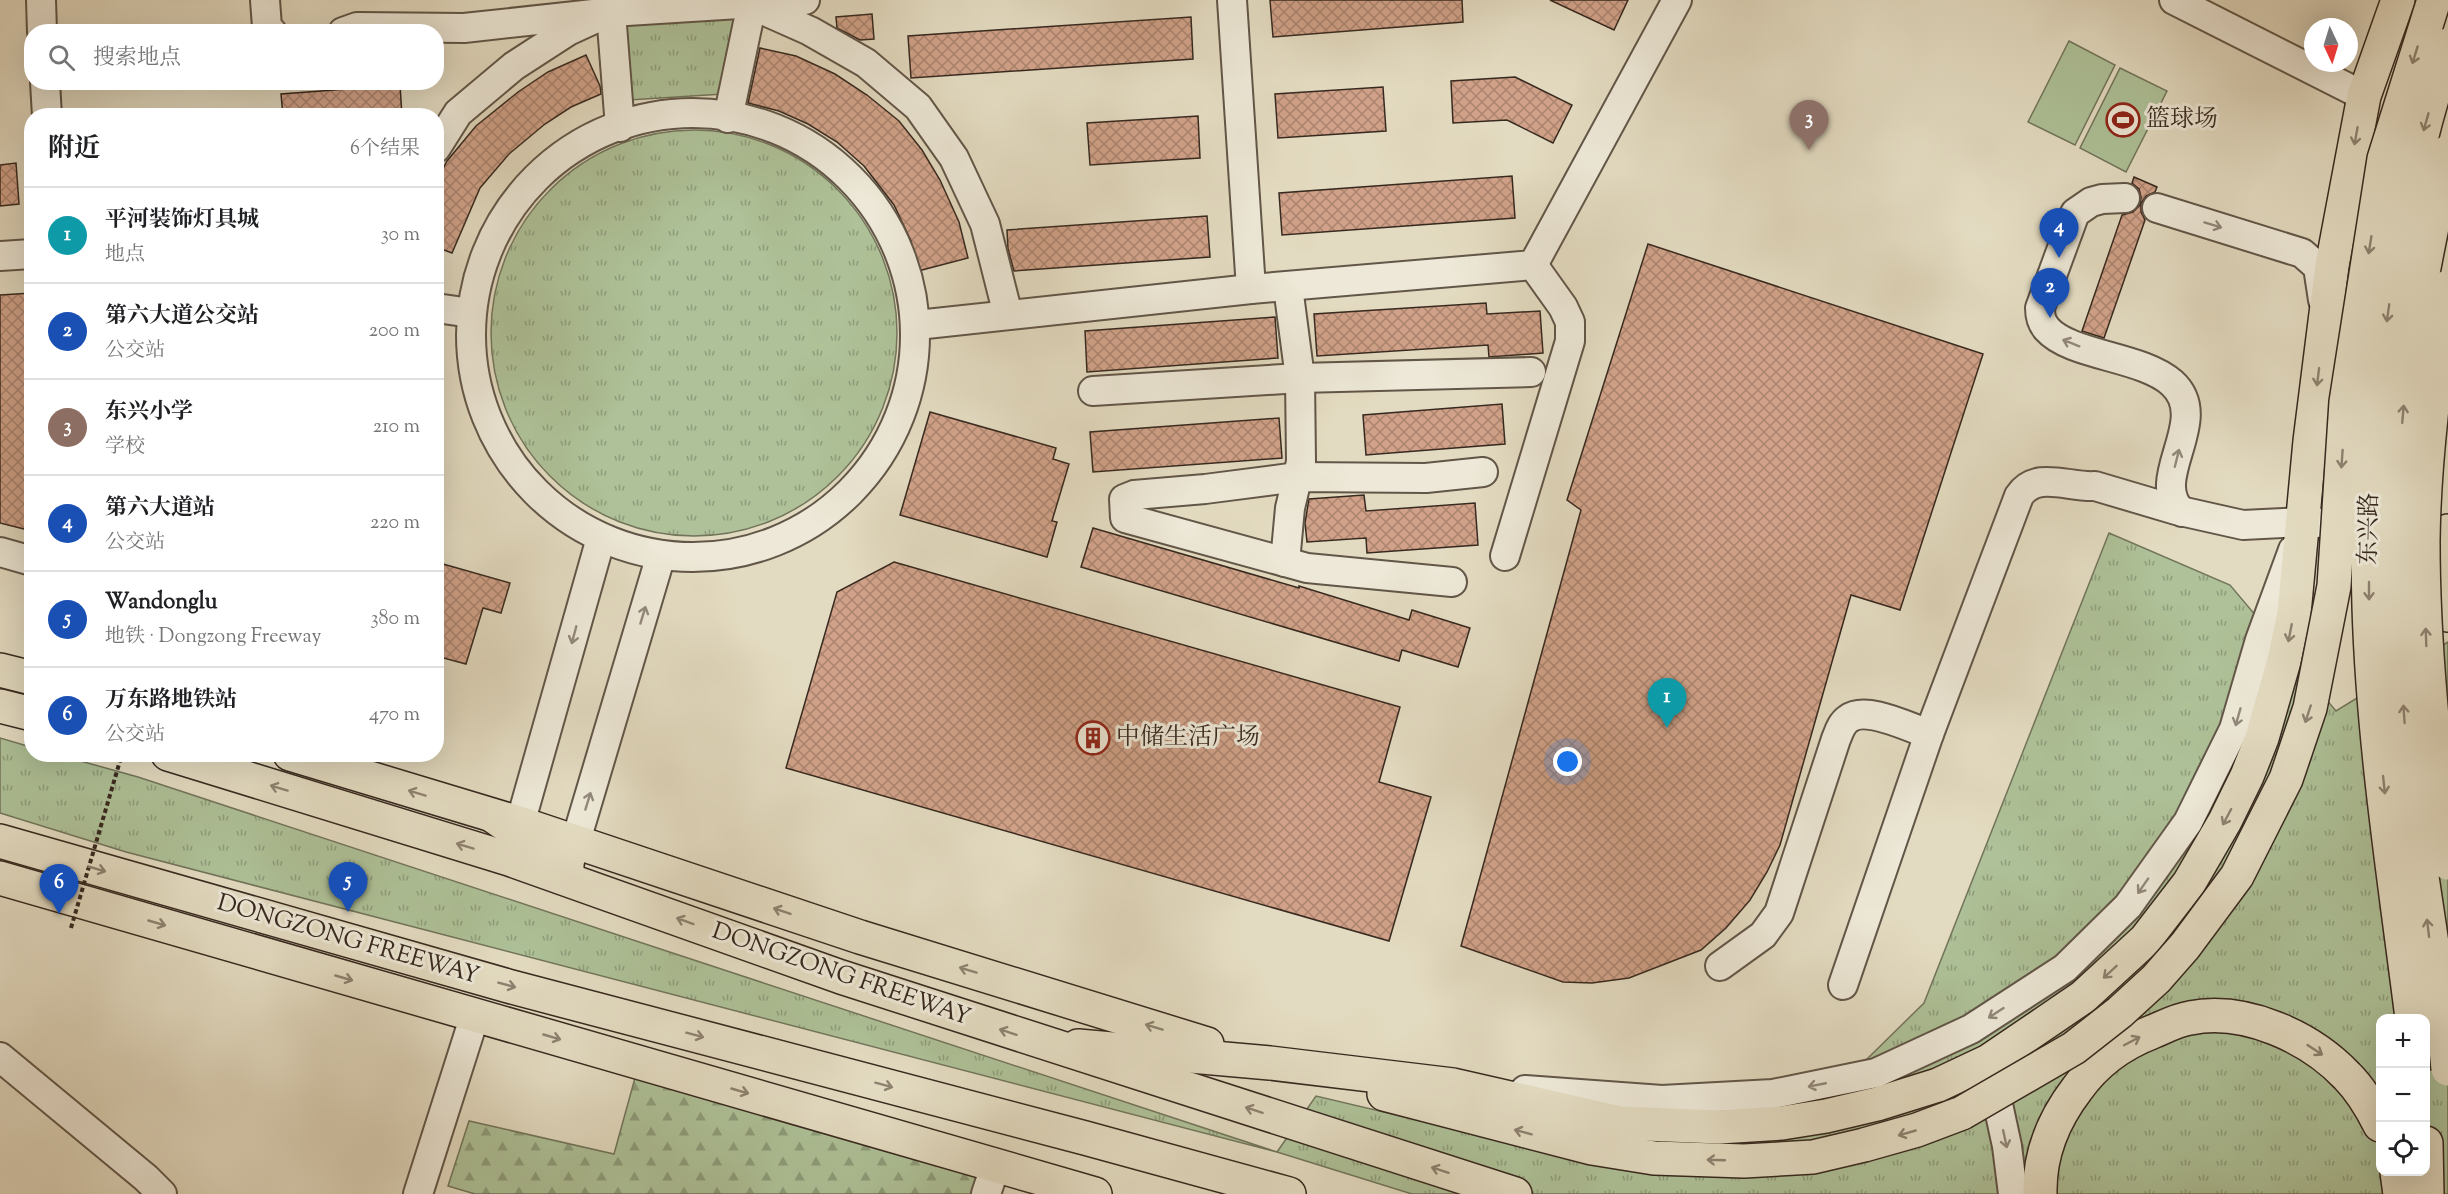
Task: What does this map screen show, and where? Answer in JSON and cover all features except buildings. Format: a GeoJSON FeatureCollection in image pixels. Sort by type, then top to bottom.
{"type":"FeatureCollection","features":[{"type":"Feature","properties":{"kind":"main road"},"geometry":{"type":"LineString","coordinates":[[1046,1044],[1270,1063],[1453,1085],[1620,1123],[1719,1127],[1804,1120],[1877,1104],[1938,1085],[1989,1061],[2083,997],[2145,940],[2189,883],[2225,821],[2262,738],[2289,637],[2332,266],[2364,96],[2398,0]]}},
{"type":"Feature","properties":{"kind":"main road"},"geometry":{"type":"LineString","coordinates":[[569,862],[860,937],[1270,1063],[1538,1136],[1592,1148],[1654,1158],[1744,1161],[1813,1156],[1917,1130],[1962,1113],[2074,1048],[2120,1012],[2156,979],[2185,946],[2237,876],[2286,779],[2310,708],[2334,586],[2346,402],[2384,159],[2434,0]]}},
{"type":"Feature","properties":{"kind":"main road","name":"东兴路"},"geometry":{"type":"LineString","coordinates":[[2411,1014],[2393,873],[2372,678],[2368,532],[2379,380],[2391,290],[2421,138],[2448,45]]}},
{"type":"Feature","properties":{"kind":"main road","name":"东兴路"},"geometry":{"type":"LineString","coordinates":[[2448,152],[2422,273],[2404,402],[2397,553],[2406,749],[2448,1069]]}},
{"type":"Feature","properties":{"kind":"main road"},"geometry":{"type":"LineString","coordinates":[[2448,287],[2434,390],[2423,538],[2432,729],[2448,863]]}},
{"type":"Feature","properties":{"kind":"main road"},"geometry":{"type":"LineString","coordinates":[[2300,535],[2391,537],[2441,542]]}},
{"type":"Feature","properties":{"kind":"main road"},"geometry":{"type":"LineString","coordinates":[[2441,542],[2448,601]]}},
{"type":"Feature","properties":{"kind":"main road"},"geometry":{"type":"LineString","coordinates":[[2441,542],[2432,568],[2441,586],[2448,615]]}},
{"type":"Feature","properties":{"kind":"main road"},"geometry":{"type":"LineString","coordinates":[[0,670],[24,676]]}},
{"type":"Feature","properties":{"kind":"main road"},"geometry":{"type":"LineString","coordinates":[[0,706],[24,712]]}},
{"type":"Feature","properties":{"kind":"main road"},"geometry":{"type":"LineString","coordinates":[[203,762],[510,833]]}},
{"type":"Feature","properties":{"kind":"main road"},"geometry":{"type":"LineString","coordinates":[[312,762],[510,833]]}},
{"type":"Feature","properties":{"kind":"main road","name":"DONGZONG FREEWAY"},"geometry":{"type":"LineString","coordinates":[[510,833],[569,862],[601,891],[841,977],[1515,1194]]}},
{"type":"Feature","properties":{"kind":"main road","name":"DONGZONG FREEWAY"},"geometry":{"type":"LineString","coordinates":[[0,842],[508,986],[1279,1192]]}},
{"type":"Feature","properties":{"kind":"main road"},"geometry":{"type":"LineString","coordinates":[[0,878],[475,1015],[991,1179],[1095,1194]]}},
{"type":"Feature","properties":{"kind":"main road"},"geometry":{"type":"LineString","coordinates":[[2040,1194],[2045,1152],[2052,1129],[2064,1106],[2086,1076],[2107,1056],[2133,1040],[2190,1017],[2223,1017],[2255,1022],[2283,1032],[2330,1060],[2363,1095],[2378,1122]]}},
{"type":"Feature","properties":{"kind":"main road"},"geometry":{"type":"LineString","coordinates":[[2398,1176],[2400,1194]]}},
{"type":"Feature","properties":{"kind":"main road"},"geometry":{"type":"LineString","coordinates":[[2427,1176],[2427,1194]]}},
{"type":"Feature","properties":{"kind":"street"},"geometry":{"type":"LineString","coordinates":[[41,0],[42,24]]}},
{"type":"Feature","properties":{"kind":"street"},"geometry":{"type":"LineString","coordinates":[[265,0],[267,24]]}},
{"type":"Feature","properties":{"kind":"street"},"geometry":{"type":"LineString","coordinates":[[444,28],[464,28],[610,6],[805,0]]}},
{"type":"Feature","properties":{"kind":"street"},"geometry":{"type":"LineString","coordinates":[[1232,0],[1251,290]]}},
{"type":"Feature","properties":{"kind":"street"},"geometry":{"type":"LineString","coordinates":[[1533,266],[1677,0]]}},
{"type":"Feature","properties":{"kind":"street"},"geometry":{"type":"LineString","coordinates":[[2174,0],[2364,96]]}},
{"type":"Feature","properties":{"kind":"street"},"geometry":{"type":"LineString","coordinates":[[728,118],[749,18],[748,2]]}},
{"type":"Feature","properties":{"kind":"street"},"geometry":{"type":"LineString","coordinates":[[748,2],[810,31],[866,63],[918,107],[954,158],[985,224],[1008,315]]}},
{"type":"Feature","properties":{"kind":"street"},"geometry":{"type":"LineString","coordinates":[[610,6],[620,127]]}},
{"type":"Feature","properties":{"kind":"street"},"geometry":{"type":"LineString","coordinates":[[444,135],[458,113],[514,66],[610,6]]}},
{"type":"Feature","properties":{"kind":"street"},"geometry":{"type":"LineString","coordinates":[[45,90],[47,108]]}},
{"type":"Feature","properties":{"kind":"street"},"geometry":{"type":"LineString","coordinates":[[700,112],[728,118],[766,124],[825,155],[873,202],[904,260],[917,325],[910,390],[885,450],[843,500],[789,537],[726,555],[661,555],[601,538],[553,508],[515,469],[487,421],[472,368],[471,313],[488,248],[523,191],[573,148],[634,120],[700,112]]}},
{"type":"Feature","properties":{"kind":"street"},"geometry":{"type":"LineString","coordinates":[[2125,198],[2091,202],[2075,213],[2040,308],[2040,319],[2055,336],[2140,366],[2165,377],[2175,386],[2182,396],[2186,419],[2170,489],[2174,502],[2182,512]]}},
{"type":"Feature","properties":{"kind":"street"},"geometry":{"type":"LineString","coordinates":[[2157,208],[2302,253],[2318,267],[2325,319]]}},
{"type":"Feature","properties":{"kind":"street"},"geometry":{"type":"LineString","coordinates":[[0,256],[24,254]]}},
{"type":"Feature","properties":{"kind":"street"},"geometry":{"type":"LineString","coordinates":[[917,325],[1251,290],[1533,266]]}},
{"type":"Feature","properties":{"kind":"street"},"geometry":{"type":"LineString","coordinates":[[1505,556],[1570,341],[1570,322],[1563,307],[1533,266]]}},
{"type":"Feature","properties":{"kind":"street"},"geometry":{"type":"LineString","coordinates":[[1285,562],[1290,508],[1301,462],[1300,378],[1288,287]]}},
{"type":"Feature","properties":{"kind":"street"},"geometry":{"type":"LineString","coordinates":[[444,309],[471,313]]}},
{"type":"Feature","properties":{"kind":"street"},"geometry":{"type":"LineString","coordinates":[[1093,391],[1300,378],[1531,372]]}},
{"type":"Feature","properties":{"kind":"street"},"geometry":{"type":"LineString","coordinates":[[1452,582],[1307,568],[1125,518],[1124,499],[1134,495],[1205,489],[1297,477],[1426,478],[1483,472]]}},
{"type":"Feature","properties":{"kind":"street"},"geometry":{"type":"LineString","coordinates":[[1843,985],[1929,734],[2024,487],[2034,482],[2095,486],[2182,512],[2300,535]]}},
{"type":"Feature","properties":{"kind":"street"},"geometry":{"type":"LineString","coordinates":[[2084,487],[2092,494],[2175,519],[2262,537],[2300,535]]}},
{"type":"Feature","properties":{"kind":"street"},"geometry":{"type":"LineString","coordinates":[[1453,1085],[1662,1100],[1773,1094],[1875,1073],[1981,1023],[2066,968],[2128,906],[2188,822],[2234,729],[2260,640],[2300,535]]}},
{"type":"Feature","properties":{"kind":"street"},"geometry":{"type":"LineString","coordinates":[[510,833],[601,538]]}},
{"type":"Feature","properties":{"kind":"street"},"geometry":{"type":"LineString","coordinates":[[0,552],[24,559]]}},
{"type":"Feature","properties":{"kind":"street"},"geometry":{"type":"LineString","coordinates":[[569,862],[661,555]]}},
{"type":"Feature","properties":{"kind":"street"},"geometry":{"type":"LineString","coordinates":[[1720,966],[1763,935],[1779,913],[1836,740],[1848,718],[1873,714],[1929,734]]}},
{"type":"Feature","properties":{"kind":"street"},"geometry":{"type":"LineString","coordinates":[[418,1194],[475,1015]]}},
{"type":"Feature","properties":{"kind":"street"},"geometry":{"type":"LineString","coordinates":[[0,1057],[146,1178],[162,1194]]}},
{"type":"Feature","properties":{"kind":"street"},"geometry":{"type":"LineString","coordinates":[[1989,1061],[2007,1146],[2013,1194]]}},
{"type":"Feature","properties":{"kind":"path"},"geometry":{"type":"LineString","coordinates":[[71,928],[120,762]]}},
{"type":"Feature","properties":{"kind":"green space"},"geometry":{"type":"Polygon","coordinates":[[[619,0],[743,0],[739,93],[629,100],[619,0]]]}},
{"type":"Feature","properties":{"kind":"green space","name":"篮球场"},"geometry":{"type":"Polygon","coordinates":[[[2069,41],[2115,65],[2075,145],[2028,122],[2069,41]]]}},
{"type":"Feature","properties":{"kind":"green space","name":"篮球场"},"geometry":{"type":"Polygon","coordinates":[[[2120,68],[2167,91],[2126,172],[2080,148],[2120,68]]]}},
{"type":"Feature","properties":{"kind":"green space"},"geometry":{"type":"Polygon","coordinates":[[[694,130],[734,134],[772,145],[807,164],[838,189],[863,220],[882,255],[893,293],[897,333],[893,373],[882,411],[863,446],[838,477],[807,502],[772,521],[734,532],[694,536],[654,532],[616,521],[581,502],[550,477],[525,446],[506,411],[495,373],[491,333],[495,293],[506,255],[525,220],[550,189],[581,164],[616,145],[654,134],[694,130]]]}},
{"type":"Feature","properties":{"kind":"green space"},"geometry":{"type":"Polygon","coordinates":[[[2109,533],[2230,585],[2336,711],[2448,642],[2448,1194],[1412,1194],[1277,1152],[1316,1096],[1600,1163],[1748,1176],[1924,1003],[2109,533]]]}},
{"type":"Feature","properties":{"kind":"green space"},"geometry":{"type":"Polygon","coordinates":[[[0,738],[24,745],[24,762],[84,762],[138,777],[1277,1152],[126,852],[0,813],[0,738]]]}},
{"type":"Feature","properties":{"kind":"green space"},"geometry":{"type":"Polygon","coordinates":[[[635,1078],[981,1174],[974,1194],[475,1194],[448,1186],[469,1121],[614,1154],[635,1078]]]}},
{"type":"Feature","properties":{"kind":"place","name":"篮球场"},"geometry":{"type":"Point","coordinates":[2123,120]}},
{"type":"Feature","properties":{"kind":"place","name":"东兴小学"},"geometry":{"type":"Point","coordinates":[1809,150]}},
{"type":"Feature","properties":{"kind":"place","name":"第六大道站"},"geometry":{"type":"Point","coordinates":[2059,258]}},
{"type":"Feature","properties":{"kind":"place","name":"第六大道公交站"},"geometry":{"type":"Point","coordinates":[2050,318]}},
{"type":"Feature","properties":{"kind":"place","name":"平河装饰灯具城"},"geometry":{"type":"Point","coordinates":[1667,728]}},
{"type":"Feature","properties":{"kind":"place","name":"中储生活广场"},"geometry":{"type":"Point","coordinates":[1093,738]}},
{"type":"Feature","properties":{"kind":"place","name":"Wandonglu"},"geometry":{"type":"Point","coordinates":[348,912]}},
{"type":"Feature","properties":{"kind":"place","name":"万东路地铁站"},"geometry":{"type":"Point","coordinates":[59,914]}}]}
